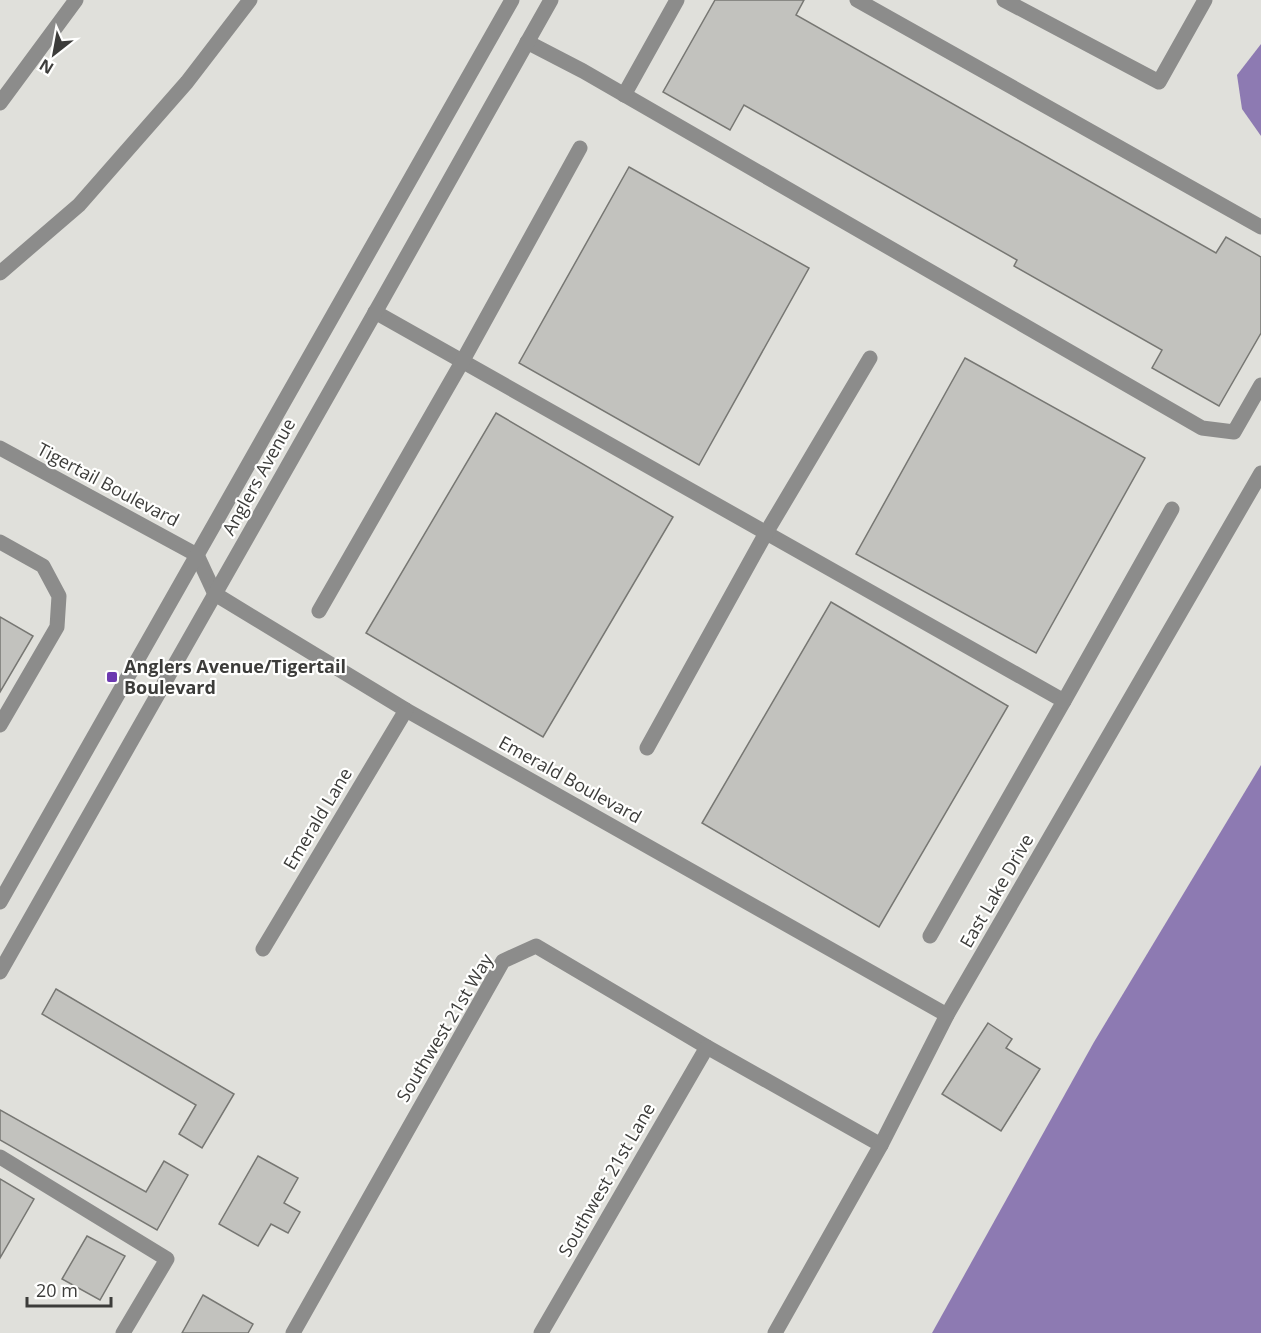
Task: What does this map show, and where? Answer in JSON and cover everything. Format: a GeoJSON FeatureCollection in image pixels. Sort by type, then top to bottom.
{"type":"FeatureCollection","features":[{"type":"Feature","properties":{"kind":"street"},"geometry":{"type":"LineString","coordinates":[[0,103],[76,0]]}},
{"type":"Feature","properties":{"kind":"street"},"geometry":{"type":"LineString","coordinates":[[0,273],[79,205],[186,82],[250,0]]}},
{"type":"Feature","properties":{"kind":"street","name":"Anglers Avenue"},"geometry":{"type":"LineString","coordinates":[[0,902],[512,0]]}},
{"type":"Feature","properties":{"kind":"street","name":"Anglers Avenue"},"geometry":{"type":"LineString","coordinates":[[0,972],[446,190],[551,0]]}},
{"type":"Feature","properties":{"kind":"street"},"geometry":{"type":"LineString","coordinates":[[624,95],[677,0]]}},
{"type":"Feature","properties":{"kind":"street"},"geometry":{"type":"LineString","coordinates":[[858,0],[1261,227]]}},
{"type":"Feature","properties":{"kind":"street"},"geometry":{"type":"LineString","coordinates":[[1004,0],[1159,82],[1205,0]]}},
{"type":"Feature","properties":{"kind":"street"},"geometry":{"type":"LineString","coordinates":[[527,42],[624,95],[1202,428],[1233,432],[1261,385]]}},
{"type":"Feature","properties":{"kind":"street"},"geometry":{"type":"LineString","coordinates":[[319,611],[462,362],[580,147]]}},
{"type":"Feature","properties":{"kind":"street"},"geometry":{"type":"LineString","coordinates":[[375,312],[1064,701]]}},
{"type":"Feature","properties":{"kind":"street"},"geometry":{"type":"LineString","coordinates":[[647,748],[766,533],[870,358]]}},
{"type":"Feature","properties":{"kind":"street","name":"Tigertail Boulevard"},"geometry":{"type":"LineString","coordinates":[[0,448],[197,555]]}},
{"type":"Feature","properties":{"kind":"street","name":"East Lake Drive"},"geometry":{"type":"LineString","coordinates":[[775,1333],[881,1145],[947,1015],[1261,473]]}},
{"type":"Feature","properties":{"kind":"street"},"geometry":{"type":"LineString","coordinates":[[930,936],[1172,509]]}},
{"type":"Feature","properties":{"kind":"street"},"geometry":{"type":"LineString","coordinates":[[0,542],[43,566],[59,596],[57,627],[0,725]]}},
{"type":"Feature","properties":{"kind":"street"},"geometry":{"type":"LineString","coordinates":[[197,555],[215,594]]}},
{"type":"Feature","properties":{"kind":"street","name":"Emerald Boulevard"},"geometry":{"type":"LineString","coordinates":[[215,594],[406,710],[947,1015]]}},
{"type":"Feature","properties":{"kind":"street","name":"Emerald Lane"},"geometry":{"type":"LineString","coordinates":[[263,949],[406,710]]}},
{"type":"Feature","properties":{"kind":"street","name":"Southwest 21st Way"},"geometry":{"type":"LineString","coordinates":[[293,1333],[503,961],[536,946],[707,1047],[881,1145]]}},
{"type":"Feature","properties":{"kind":"street","name":"Southwest 21st Lane"},"geometry":{"type":"LineString","coordinates":[[541,1333],[707,1047]]}},
{"type":"Feature","properties":{"kind":"street"},"geometry":{"type":"LineString","coordinates":[[0,1157],[167,1259],[123,1333]]}},
{"type":"Feature","properties":{"kind":"shaded area"},"geometry":{"type":"Polygon","coordinates":[[[1261,44],[1261,136],[1242,109],[1237,75],[1261,44]]]}},
{"type":"Feature","properties":{"kind":"shaded area"},"geometry":{"type":"Polygon","coordinates":[[[1261,765],[1261,1333],[932,1333],[1094,1042],[1261,765]]]}},
{"type":"Feature","properties":{"kind":"building"},"geometry":{"type":"Polygon","coordinates":[[[715,0],[804,0],[796,15],[1216,253],[1226,237],[1261,257],[1261,333],[1219,406],[1152,368],[1162,350],[1014,266],[1017,260],[744,105],[730,130],[663,92],[715,0]]]}},
{"type":"Feature","properties":{"kind":"building"},"geometry":{"type":"Polygon","coordinates":[[[629,167],[809,268],[699,465],[519,363],[629,167]]]}},
{"type":"Feature","properties":{"kind":"building"},"geometry":{"type":"Polygon","coordinates":[[[965,358],[1145,458],[1036,653],[856,554],[965,358]]]}},
{"type":"Feature","properties":{"kind":"building"},"geometry":{"type":"Polygon","coordinates":[[[496,413],[673,517],[543,737],[366,633],[496,413]]]}},
{"type":"Feature","properties":{"kind":"building"},"geometry":{"type":"Polygon","coordinates":[[[831,602],[1008,706],[879,927],[702,823],[831,602]]]}},
{"type":"Feature","properties":{"kind":"building"},"geometry":{"type":"Polygon","coordinates":[[[0,617],[33,636],[0,692],[0,617]]]}},
{"type":"Feature","properties":{"kind":"building"},"geometry":{"type":"Polygon","coordinates":[[[56,989],[234,1094],[202,1148],[179,1134],[196,1105],[42,1014],[56,989]]]}},
{"type":"Feature","properties":{"kind":"building"},"geometry":{"type":"Polygon","coordinates":[[[988,1023],[1012,1039],[1006,1048],[1040,1069],[1001,1131],[942,1094],[988,1023]]]}},
{"type":"Feature","properties":{"kind":"building"},"geometry":{"type":"Polygon","coordinates":[[[0,1110],[146,1192],[164,1161],[188,1175],[157,1230],[0,1140],[0,1110]]]}},
{"type":"Feature","properties":{"kind":"building"},"geometry":{"type":"Polygon","coordinates":[[[258,1156],[298,1178],[284,1203],[300,1212],[288,1233],[271,1224],[258,1246],[219,1224],[258,1156]]]}},
{"type":"Feature","properties":{"kind":"building"},"geometry":{"type":"Polygon","coordinates":[[[0,1179],[34,1199],[0,1258],[0,1179]]]}},
{"type":"Feature","properties":{"kind":"building"},"geometry":{"type":"Polygon","coordinates":[[[87,1236],[125,1256],[100,1300],[62,1279],[87,1236]]]}},
{"type":"Feature","properties":{"kind":"building"},"geometry":{"type":"Polygon","coordinates":[[[203,1295],[253,1324],[248,1333],[182,1333],[203,1295]]]}},
{"type":"Feature","properties":{"kind":"place","name":"Anglers Avenue/Tigertail Boulevard"},"geometry":{"type":"Point","coordinates":[112,677]}}]}
